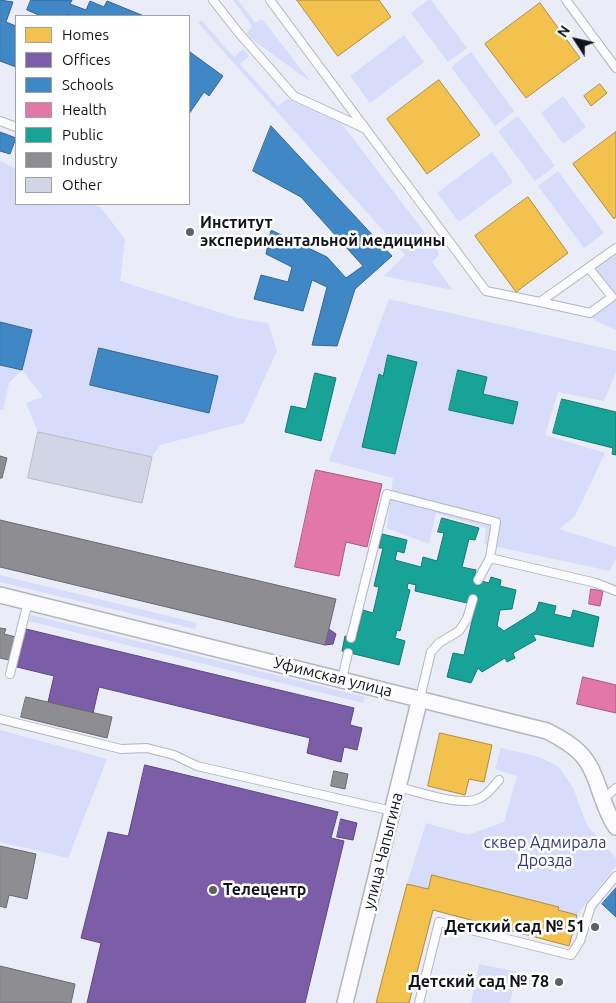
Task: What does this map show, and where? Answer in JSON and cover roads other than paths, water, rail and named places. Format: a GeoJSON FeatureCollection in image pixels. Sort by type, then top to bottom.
{"type":"FeatureCollection","features":[{"type":"Feature","properties":{"kind":"street","name":"Уфимская улица"},"geometry":{"type":"LineString","coordinates":[[0,595],[547,730],[581,754],[591,771],[608,817],[616,827]]}},
{"type":"Feature","properties":{"kind":"street","name":"улица Чапыгина"},"geometry":{"type":"LineString","coordinates":[[345,1003],[420,698]]}},
{"type":"Feature","properties":{"kind":"lane"},"geometry":{"type":"LineString","coordinates":[[213,0],[238,32],[294,96],[366,128]]}},
{"type":"Feature","properties":{"kind":"lane"},"geometry":{"type":"LineString","coordinates":[[270,0],[486,291],[590,313],[612,297],[590,268]]}},
{"type":"Feature","properties":{"kind":"lane"},"geometry":{"type":"LineString","coordinates":[[566,0],[616,68]]}},
{"type":"Feature","properties":{"kind":"lane"},"geometry":{"type":"LineString","coordinates":[[0,121],[15,127]]}},
{"type":"Feature","properties":{"kind":"lane"},"geometry":{"type":"LineString","coordinates":[[540,302],[616,248]]}},
{"type":"Feature","properties":{"kind":"lane"},"geometry":{"type":"LineString","coordinates":[[351,638],[386,494],[496,522],[490,558],[478,580]]}},
{"type":"Feature","properties":{"kind":"lane"},"geometry":{"type":"LineString","coordinates":[[490,558],[596,583],[616,591]]}},
{"type":"Feature","properties":{"kind":"lane"},"geometry":{"type":"LineString","coordinates":[[420,698],[431,652],[438,643],[459,631],[467,619],[473,599]]}},
{"type":"Feature","properties":{"kind":"lane"},"geometry":{"type":"LineString","coordinates":[[10,674],[28,602]]}},
{"type":"Feature","properties":{"kind":"lane"},"geometry":{"type":"LineString","coordinates":[[342,679],[348,653]]}},
{"type":"Feature","properties":{"kind":"lane"},"geometry":{"type":"LineString","coordinates":[[0,719],[121,749],[147,748],[174,755],[197,766],[392,811]]}},
{"type":"Feature","properties":{"kind":"lane"},"geometry":{"type":"LineString","coordinates":[[398,787],[463,801],[477,800],[488,793],[499,780]]}},
{"type":"Feature","properties":{"kind":"lane"},"geometry":{"type":"LineString","coordinates":[[602,800],[616,788]]}},
{"type":"Feature","properties":{"kind":"lane"},"geometry":{"type":"LineString","coordinates":[[419,1003],[439,922],[571,955],[580,941],[590,906],[616,876]]}},
{"type":"Feature","properties":{"kind":"place","name":"Институт экспериментальной медицины"},"geometry":{"type":"Point","coordinates":[190,232]}},
{"type":"Feature","properties":{"kind":"place","name":"Телецентр"},"geometry":{"type":"Point","coordinates":[213,890]}},
{"type":"Feature","properties":{"kind":"place","name":"Детский сад № 51"},"geometry":{"type":"Point","coordinates":[595,927]}},
{"type":"Feature","properties":{"kind":"place","name":"Детский сад № 78"},"geometry":{"type":"Point","coordinates":[559,982]}},
{"type":"Feature","properties":{"kind":"park label","name":"сквер Адмирала Дрозда"},"geometry":{"type":"Point","coordinates":[545,852]}}]}
